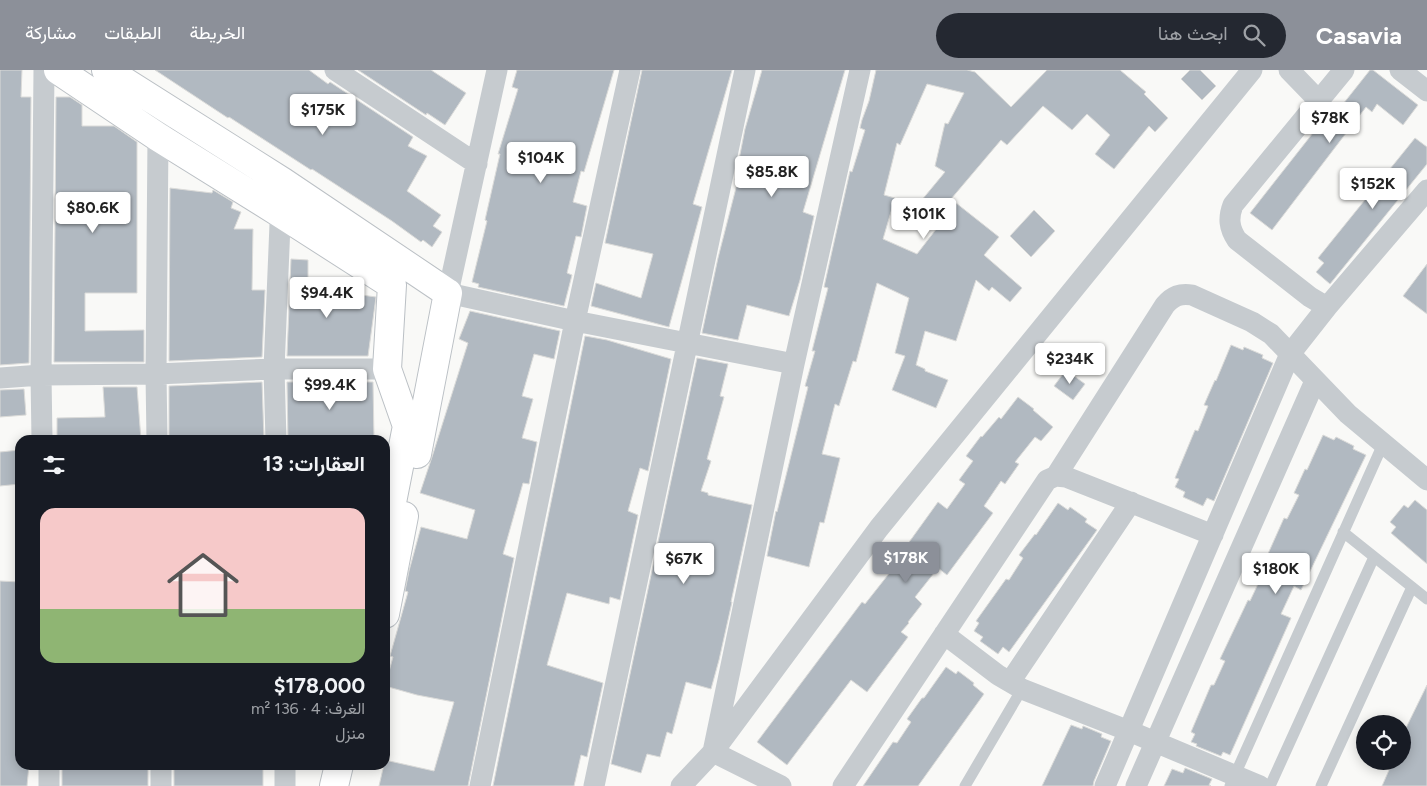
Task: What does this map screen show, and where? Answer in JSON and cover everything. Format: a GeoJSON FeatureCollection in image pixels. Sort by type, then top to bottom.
{"type":"FeatureCollection","features":[{"type":"Feature","properties":{"kind":"street"},"geometry":{"type":"LineString","coordinates":[[42,435],[44,70]]}},
{"type":"Feature","properties":{"kind":"street"},"geometry":{"type":"LineString","coordinates":[[58,70],[158,137],[392,285],[387,369],[407,426]]}},
{"type":"Feature","properties":{"kind":"street"},"geometry":{"type":"LineString","coordinates":[[106,70],[283,182],[448,293],[794,364]]}},
{"type":"Feature","properties":{"kind":"street"},"geometry":{"type":"LineString","coordinates":[[334,70],[477,164]]}},
{"type":"Feature","properties":{"kind":"street"},"geometry":{"type":"LineString","coordinates":[[390,589],[448,293],[497,70]]}},
{"type":"Feature","properties":{"kind":"street"},"geometry":{"type":"LineString","coordinates":[[480,786],[575,320],[630,70]]}},
{"type":"Feature","properties":{"kind":"street"},"geometry":{"type":"LineString","coordinates":[[594,786],[745,70]]}},
{"type":"Feature","properties":{"kind":"street"},"geometry":{"type":"LineString","coordinates":[[713,752],[794,364],[860,70]]}},
{"type":"Feature","properties":{"kind":"street"},"geometry":{"type":"LineString","coordinates":[[681,786],[713,752],[879,528],[1252,70]]}},
{"type":"Feature","properties":{"kind":"street"},"geometry":{"type":"LineString","coordinates":[[1289,70],[1323,87]]}},
{"type":"Feature","properties":{"kind":"street"},"geometry":{"type":"LineString","coordinates":[[1327,307],[1237,240],[1230,227],[1229,219],[1233,205],[1323,87],[1344,70]]}},
{"type":"Feature","properties":{"kind":"street"},"geometry":{"type":"LineString","coordinates":[[1400,70],[1427,91]]}},
{"type":"Feature","properties":{"kind":"street"},"geometry":{"type":"LineString","coordinates":[[156,435],[158,137],[163,106]]}},
{"type":"Feature","properties":{"kind":"street"},"geometry":{"type":"LineString","coordinates":[[276,435],[274,369],[280,213],[283,182]]}},
{"type":"Feature","properties":{"kind":"street"},"geometry":{"type":"LineString","coordinates":[[1106,786],[1290,354],[1327,307],[1427,190]]}},
{"type":"Feature","properties":{"kind":"street"},"geometry":{"type":"LineString","coordinates":[[390,513],[432,316],[448,293]]}},
{"type":"Feature","properties":{"kind":"street"},"geometry":{"type":"LineString","coordinates":[[1056,476],[1165,305],[1174,296],[1180,294],[1192,295],[1252,322],[1271,334],[1348,414],[1427,480]]}},
{"type":"Feature","properties":{"kind":"street"},"geometry":{"type":"LineString","coordinates":[[0,378],[41,375],[156,374],[274,369],[387,369]]}},
{"type":"Feature","properties":{"kind":"street"},"geometry":{"type":"LineString","coordinates":[[1136,786],[1314,380]]}},
{"type":"Feature","properties":{"kind":"street"},"geometry":{"type":"LineString","coordinates":[[843,786],[1047,480],[1056,476],[1066,477],[1213,534]]}},
{"type":"Feature","properties":{"kind":"street"},"geometry":{"type":"LineString","coordinates":[[1016,686],[1131,502]]}},
{"type":"Feature","properties":{"kind":"street"},"geometry":{"type":"LineString","coordinates":[[944,634],[1016,686],[1129,731],[1249,784]]}},
{"type":"Feature","properties":{"kind":"street"},"geometry":{"type":"LineString","coordinates":[[713,752],[781,786]]}},
{"type":"Feature","properties":{"kind":"street"},"geometry":{"type":"LineString","coordinates":[[49,770],[49,786]]}},
{"type":"Feature","properties":{"kind":"street"},"geometry":{"type":"LineString","coordinates":[[161,770],[161,786]]}},
{"type":"Feature","properties":{"kind":"street"},"geometry":{"type":"LineString","coordinates":[[285,770],[286,786]]}},
{"type":"Feature","properties":{"kind":"street"},"geometry":{"type":"LineString","coordinates":[[334,786],[338,770]]}},
{"type":"Feature","properties":{"kind":"street"},"geometry":{"type":"LineString","coordinates":[[351,786],[354,770]]}},
{"type":"Feature","properties":{"kind":"lane"},"geometry":{"type":"LineString","coordinates":[[1249,784],[1343,532],[1383,444]]}},
{"type":"Feature","properties":{"kind":"lane"},"geometry":{"type":"LineString","coordinates":[[1343,532],[1427,599]]}},
{"type":"Feature","properties":{"kind":"lane"},"geometry":{"type":"LineString","coordinates":[[1249,784],[1374,557]]}},
{"type":"Feature","properties":{"kind":"lane"},"geometry":{"type":"LineString","coordinates":[[1321,786],[1412,587]]}},
{"type":"Feature","properties":{"kind":"lane"},"geometry":{"type":"LineString","coordinates":[[966,786],[1016,686]]}},
{"type":"Feature","properties":{"kind":"building"},"geometry":{"type":"Polygon","coordinates":[[[0,70],[22,70],[21,97],[31,97],[29,363],[0,365],[0,70]]]}},
{"type":"Feature","properties":{"kind":"building"},"geometry":{"type":"Polygon","coordinates":[[[155,70],[309,70],[413,137],[408,146],[427,156],[407,191],[441,215],[433,226],[442,232],[432,247],[423,240],[421,242],[312,169],[228,118],[155,70]]]}},
{"type":"Feature","properties":{"kind":"building"},"geometry":{"type":"Polygon","coordinates":[[[358,70],[431,70],[466,93],[445,125],[427,113],[426,115],[358,70]]]}},
{"type":"Feature","properties":{"kind":"building"},"geometry":{"type":"Polygon","coordinates":[[[517,70],[614,70],[584,172],[581,171],[573,202],[587,206],[581,237],[576,236],[567,273],[572,275],[564,306],[478,287],[479,284],[472,282],[487,221],[485,220],[500,154],[498,154],[518,89],[512,87],[517,70]]]}},
{"type":"Feature","properties":{"kind":"building"},"geometry":{"type":"Polygon","coordinates":[[[642,70],[732,70],[693,204],[702,207],[669,327],[591,306],[596,283],[641,298],[653,254],[605,243],[642,70]]]}},
{"type":"Feature","properties":{"kind":"building"},"geometry":{"type":"Polygon","coordinates":[[[762,70],[845,70],[803,212],[814,216],[800,280],[789,316],[747,305],[738,340],[702,333],[718,258],[738,180],[735,180],[745,129],[762,70]]]}},
{"type":"Feature","properties":{"kind":"building"},"geometry":{"type":"Polygon","coordinates":[[[876,70],[967,70],[975,72],[1011,107],[1047,70],[1120,70],[1146,92],[1144,94],[1168,118],[1155,132],[1149,126],[1114,169],[1095,154],[1110,135],[1087,114],[1072,130],[1043,106],[1007,145],[1001,140],[951,199],[999,237],[984,255],[1022,288],[1010,302],[992,287],[989,291],[976,280],[956,341],[925,331],[916,365],[925,369],[925,371],[948,380],[936,408],[892,390],[905,356],[895,353],[909,298],[877,283],[856,362],[853,361],[839,406],[835,404],[822,454],[840,458],[824,523],[820,522],[809,567],[767,556],[776,511],[808,387],[805,386],[815,351],[812,351],[828,288],[824,287],[850,171],[852,172],[865,130],[860,128],[876,70]],[[927,84],[900,145],[897,143],[884,195],[895,198],[883,239],[917,254],[944,219],[921,201],[945,172],[935,166],[945,123],[948,124],[964,93],[927,84]]]}},
{"type":"Feature","properties":{"kind":"building"},"geometry":{"type":"Polygon","coordinates":[[[1190,70],[1200,70],[1216,86],[1202,100],[1181,79],[1190,70]]]}},
{"type":"Feature","properties":{"kind":"building"},"geometry":{"type":"Polygon","coordinates":[[[1370,70],[1373,70],[1418,105],[1403,125],[1377,104],[1372,112],[1366,107],[1272,230],[1250,213],[1320,124],[1324,128],[1370,70]]]}},
{"type":"Feature","properties":{"kind":"building"},"geometry":{"type":"Polygon","coordinates":[[[56,97],[70,97],[82,105],[82,126],[114,126],[137,142],[137,293],[85,293],[85,331],[144,330],[144,362],[54,362],[56,97]]]}},
{"type":"Feature","properties":{"kind":"building"},"geometry":{"type":"Polygon","coordinates":[[[1415,138],[1427,147],[1427,164],[1330,284],[1316,272],[1324,263],[1318,258],[1415,138]]]}},
{"type":"Feature","properties":{"kind":"building"},"geometry":{"type":"Polygon","coordinates":[[[170,188],[212,193],[213,190],[233,202],[231,208],[241,212],[234,229],[253,229],[252,290],[265,290],[262,357],[169,361],[170,188]]]}},
{"type":"Feature","properties":{"kind":"building"},"geometry":{"type":"Polygon","coordinates":[[[1034,210],[1055,231],[1031,257],[1010,236],[1034,210]]]}},
{"type":"Feature","properties":{"kind":"building"},"geometry":{"type":"Polygon","coordinates":[[[291,259],[308,260],[308,284],[325,283],[325,290],[376,297],[368,356],[287,356],[291,259]]]}},
{"type":"Feature","properties":{"kind":"building"},"geometry":{"type":"Polygon","coordinates":[[[1427,264],[1427,314],[1403,296],[1427,264]]]}},
{"type":"Feature","properties":{"kind":"building"},"geometry":{"type":"Polygon","coordinates":[[[470,311],[560,331],[554,359],[534,354],[522,396],[533,399],[522,438],[537,442],[529,484],[523,483],[503,554],[514,558],[468,786],[379,786],[383,770],[390,770],[390,761],[434,771],[454,702],[390,687],[390,668],[393,657],[390,656],[408,592],[405,591],[409,571],[421,527],[467,539],[475,510],[420,493],[468,343],[459,339],[470,311]]]}},
{"type":"Feature","properties":{"kind":"building"},"geometry":{"type":"Polygon","coordinates":[[[585,336],[607,340],[671,359],[648,471],[640,468],[628,511],[638,515],[620,600],[610,597],[609,604],[567,593],[547,665],[603,683],[587,757],[581,755],[574,786],[493,786],[585,336]]]}},
{"type":"Feature","properties":{"kind":"building"},"geometry":{"type":"Polygon","coordinates":[[[1231,345],[1243,350],[1244,347],[1263,355],[1262,358],[1273,363],[1214,501],[1207,498],[1203,506],[1183,497],[1185,492],[1175,487],[1179,479],[1175,478],[1195,430],[1198,431],[1208,406],[1204,405],[1231,345]]]}},
{"type":"Feature","properties":{"kind":"building"},"geometry":{"type":"Polygon","coordinates":[[[697,358],[728,364],[720,396],[724,397],[707,459],[711,461],[701,491],[708,493],[708,495],[752,505],[732,602],[711,689],[686,682],[672,734],[667,732],[660,757],[647,754],[641,773],[611,764],[697,358]]]}},
{"type":"Feature","properties":{"kind":"building"},"geometry":{"type":"Polygon","coordinates":[[[1066,370],[1085,384],[1073,400],[1054,386],[1066,370]]]}},
{"type":"Feature","properties":{"kind":"building"},"geometry":{"type":"Polygon","coordinates":[[[262,382],[264,435],[169,435],[169,386],[262,382]]]}},
{"type":"Feature","properties":{"kind":"building"},"geometry":{"type":"Polygon","coordinates":[[[287,382],[373,382],[374,435],[288,435],[287,382]]]}},
{"type":"Feature","properties":{"kind":"building"},"geometry":{"type":"Polygon","coordinates":[[[103,387],[137,387],[141,435],[57,435],[57,418],[105,417],[103,387]]]}},
{"type":"Feature","properties":{"kind":"building"},"geometry":{"type":"Polygon","coordinates":[[[24,389],[26,415],[0,417],[0,390],[24,389]]]}},
{"type":"Feature","properties":{"kind":"building"},"geometry":{"type":"Polygon","coordinates":[[[1018,397],[1053,427],[1041,441],[1035,437],[1015,462],[1019,464],[1005,484],[1001,481],[984,506],[993,513],[947,575],[938,568],[915,597],[922,604],[901,632],[908,637],[867,692],[851,680],[787,765],[757,742],[862,602],[865,604],[910,547],[907,545],[938,502],[947,509],[965,484],[959,480],[973,461],[966,456],[981,436],[999,417],[1001,419],[1018,397]]]}},
{"type":"Feature","properties":{"kind":"building"},"geometry":{"type":"Polygon","coordinates":[[[1323,435],[1334,440],[1336,437],[1354,446],[1353,449],[1366,455],[1301,590],[1294,586],[1281,614],[1291,618],[1230,755],[1223,752],[1221,756],[1196,746],[1197,744],[1191,742],[1195,734],[1191,732],[1211,685],[1214,685],[1225,661],[1220,659],[1266,567],[1263,565],[1284,518],[1287,519],[1299,495],[1294,493],[1323,435]]]}},
{"type":"Feature","properties":{"kind":"building"},"geometry":{"type":"Polygon","coordinates":[[[15,450],[15,484],[0,486],[0,452],[15,450]]]}},
{"type":"Feature","properties":{"kind":"building"},"geometry":{"type":"Polygon","coordinates":[[[1415,500],[1427,510],[1427,564],[1391,533],[1396,527],[1390,522],[1404,505],[1408,508],[1415,500]]]}},
{"type":"Feature","properties":{"kind":"building"},"geometry":{"type":"Polygon","coordinates":[[[1058,503],[1068,510],[1070,507],[1087,519],[1085,522],[1097,530],[1009,652],[1003,647],[998,654],[980,641],[983,637],[974,631],[979,623],[976,621],[1006,579],[1009,580],[1023,558],[1019,555],[1036,535],[1058,503]]]}},
{"type":"Feature","properties":{"kind":"building"},"geometry":{"type":"Polygon","coordinates":[[[0,581],[15,582],[15,770],[29,770],[27,786],[0,786],[0,581]]]}},
{"type":"Feature","properties":{"kind":"building"},"geometry":{"type":"Polygon","coordinates":[[[946,667],[956,674],[958,671],[974,683],[973,685],[984,694],[918,786],[863,786],[893,742],[897,743],[911,722],[907,719],[946,667]]]}},
{"type":"Feature","properties":{"kind":"building"},"geometry":{"type":"Polygon","coordinates":[[[1427,685],[1427,786],[1382,786],[1389,770],[1411,770],[1411,718],[1427,685]]]}},
{"type":"Feature","properties":{"kind":"building"},"geometry":{"type":"Polygon","coordinates":[[[1071,725],[1082,729],[1083,726],[1102,734],[1101,737],[1111,741],[1093,786],[1042,786],[1071,725]]]}},
{"type":"Feature","properties":{"kind":"building"},"geometry":{"type":"Polygon","coordinates":[[[1185,768],[1212,779],[1209,785],[1211,786],[1164,786],[1172,769],[1183,773],[1185,768]]]}},
{"type":"Feature","properties":{"kind":"building"},"geometry":{"type":"Polygon","coordinates":[[[62,770],[148,770],[148,786],[62,786],[62,770]]]}},
{"type":"Feature","properties":{"kind":"building"},"geometry":{"type":"Polygon","coordinates":[[[174,770],[263,770],[263,786],[174,786],[174,770]]]}}]}
